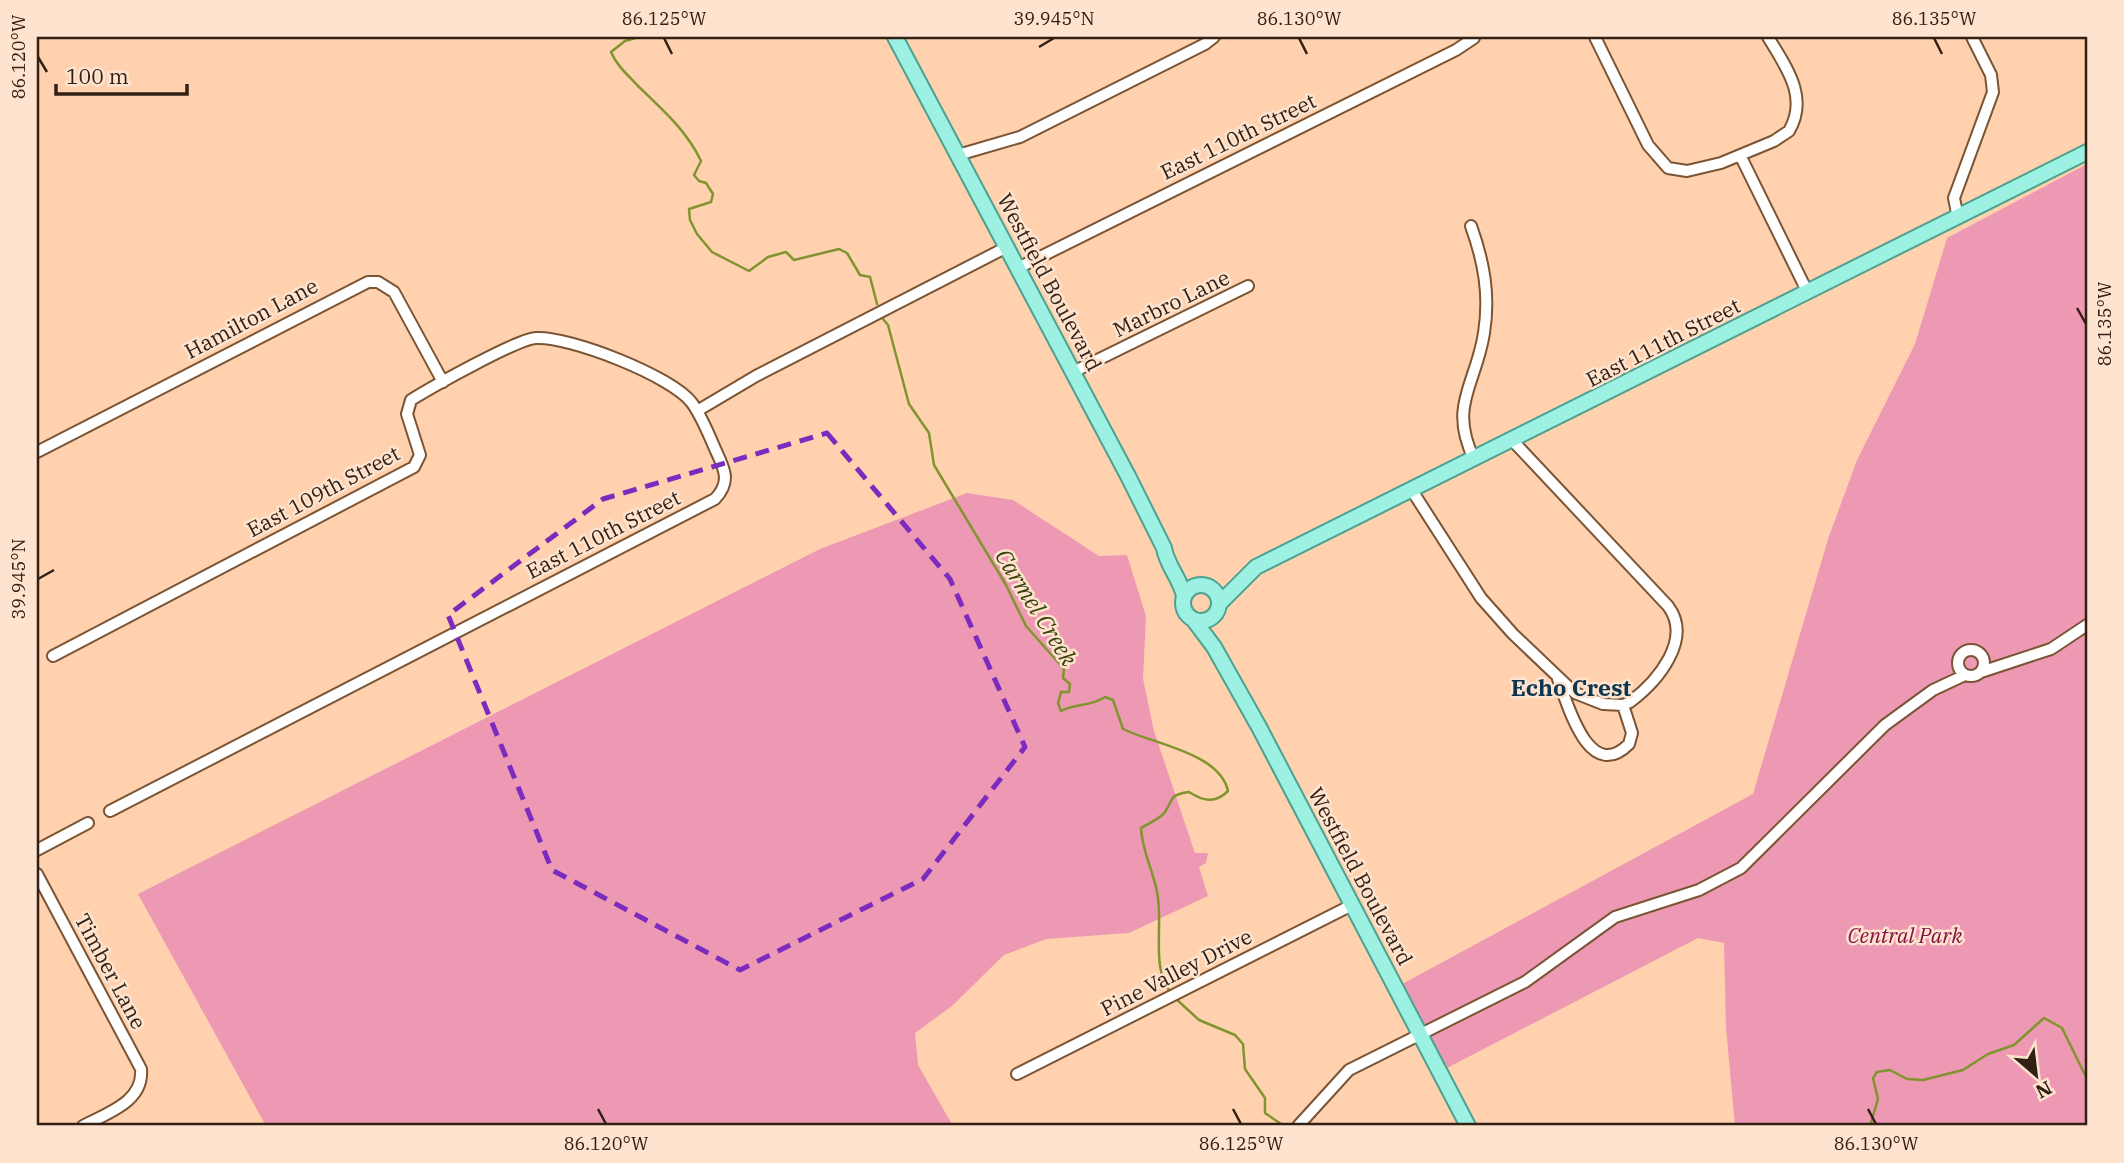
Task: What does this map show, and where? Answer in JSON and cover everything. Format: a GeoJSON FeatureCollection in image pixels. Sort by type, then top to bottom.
{"type":"FeatureCollection","features":[{"type":"Feature","properties":{"kind":"main road","name":"Westfield Boulevard"},"geometry":{"type":"LineString","coordinates":[[895,37],[1164,548],[1184,596]]}},
{"type":"Feature","properties":{"kind":"main road","name":"East 111th Street"},"geometry":{"type":"LineString","coordinates":[[1205,586],[1227,581],[1248,568],[1256,567],[2087,152]]}},
{"type":"Feature","properties":{"kind":"main road","name":"Westfield Boulevard"},"geometry":{"type":"LineString","coordinates":[[1164,548],[1205,586]]}},
{"type":"Feature","properties":{"kind":"main road","name":"East 111th Street"},"geometry":{"type":"LineString","coordinates":[[1217,608],[1256,567]]}},
{"type":"Feature","properties":{"kind":"main road"},"geometry":{"type":"LineString","coordinates":[[1214,648],[1213,630],[1217,608],[1215,592],[1205,586],[1192,587],[1184,596],[1184,610],[1194,620],[1206,620],[1217,608]]}},
{"type":"Feature","properties":{"kind":"main road","name":"Westfield Boulevard"},"geometry":{"type":"LineString","coordinates":[[1194,620],[1214,648],[1468,1126]]}},
{"type":"Feature","properties":{"kind":"street"},"geometry":{"type":"LineString","coordinates":[[958,155],[1020,137],[1214,37]]}},
{"type":"Feature","properties":{"kind":"street"},"geometry":{"type":"LineString","coordinates":[[1595,37],[1648,145],[1668,168],[1687,171],[1741,157],[1789,131],[1799,106],[1795,87],[1768,37]]}},
{"type":"Feature","properties":{"kind":"street"},"geometry":{"type":"LineString","coordinates":[[1958,218],[1954,198],[1993,92],[1991,75],[1972,37]]}},
{"type":"Feature","properties":{"kind":"street","name":"East 110th Street"},"geometry":{"type":"LineString","coordinates":[[1018,268],[1456,50],[1475,38]]}},
{"type":"Feature","properties":{"kind":"street"},"geometry":{"type":"LineString","coordinates":[[1741,157],[1808,293]]}},
{"type":"Feature","properties":{"kind":"street"},"geometry":{"type":"LineString","coordinates":[[1471,226],[1484,266],[1487,295],[1481,349],[1462,418],[1463,434],[1474,459]]}},
{"type":"Feature","properties":{"kind":"street"},"geometry":{"type":"LineString","coordinates":[[696,411],[755,376],[1007,247]]}},
{"type":"Feature","properties":{"kind":"street","name":"Hamilton Lane"},"geometry":{"type":"LineString","coordinates":[[37,452],[368,282],[378,282],[394,292],[443,382]]}},
{"type":"Feature","properties":{"kind":"street","name":"Marbro Lane"},"geometry":{"type":"LineString","coordinates":[[1073,372],[1248,286]]}},
{"type":"Feature","properties":{"kind":"street","name":"East 109th Street"},"geometry":{"type":"LineString","coordinates":[[52,656],[414,467],[419,460],[420,447],[407,414],[411,400],[519,343],[533,338],[550,338],[650,372],[683,394],[696,411]]}},
{"type":"Feature","properties":{"kind":"street","name":"East 110th Street"},"geometry":{"type":"LineString","coordinates":[[110,811],[715,499],[723,491],[725,471],[696,411]]}},
{"type":"Feature","properties":{"kind":"street"},"geometry":{"type":"LineString","coordinates":[[1411,489],[1486,604],[1558,677],[1584,698],[1602,704],[1623,705],[1636,697],[1666,662],[1678,638],[1676,618],[1668,606],[1512,440]]}},
{"type":"Feature","properties":{"kind":"street"},"geometry":{"type":"LineString","coordinates":[[1933,690],[1965,676],[1973,677],[2052,649],[2087,625]]}},
{"type":"Feature","properties":{"kind":"street"},"geometry":{"type":"LineString","coordinates":[[1298,1126],[1349,1070],[1525,982],[1615,917],[1699,890],[1741,868],[1870,738],[1933,690],[1961,654],[1969,650],[2019,661]]}},
{"type":"Feature","properties":{"kind":"street"},"geometry":{"type":"LineString","coordinates":[[1981,672],[1984,666],[1982,655]]}},
{"type":"Feature","properties":{"kind":"street"},"geometry":{"type":"LineString","coordinates":[[1957,662],[1965,676]]}},
{"type":"Feature","properties":{"kind":"street"},"geometry":{"type":"LineString","coordinates":[[1558,677],[1582,736],[1590,747],[1600,753],[1612,754],[1629,744],[1632,733],[1623,705]]}},
{"type":"Feature","properties":{"kind":"street"},"geometry":{"type":"LineString","coordinates":[[37,850],[88,823]]}},
{"type":"Feature","properties":{"kind":"street","name":"Timber Lane"},"geometry":{"type":"LineString","coordinates":[[37,874],[141,1069],[139,1089],[134,1098],[83,1126]]}},
{"type":"Feature","properties":{"kind":"street","name":"Pine Valley Drive"},"geometry":{"type":"LineString","coordinates":[[1017,1074],[1352,905]]}},
{"type":"Feature","properties":{"kind":"highlighted area"},"geometry":{"type":"Polygon","coordinates":[[[827,433],[950,579],[1025,747],[923,879],[740,970],[552,870],[448,615],[603,499],[827,433]]]}},
{"type":"Feature","properties":{"kind":"green space","name":"Central Park"},"geometry":{"type":"Polygon","coordinates":[[[2087,164],[2087,1126],[1735,1126],[1726,1028],[1724,943],[1698,938],[1447,1068],[1402,984],[1753,794],[1828,539],[1857,460],[1915,344],[1947,238],[2087,164]]]}},
{"type":"Feature","properties":{"kind":"green space"},"geometry":{"type":"Polygon","coordinates":[[[967,493],[1013,500],[1099,556],[1127,555],[1146,616],[1143,679],[1154,731],[1195,853],[1208,853],[1206,863],[1199,867],[1208,896],[1129,933],[1046,939],[1004,955],[952,1006],[915,1033],[918,1065],[953,1126],[266,1126],[138,894],[820,549],[967,493]]]}},
{"type":"Feature","properties":{"kind":"waterway","name":"Carmel Creek"},"geometry":{"type":"LineString","coordinates":[[639,37],[625,41],[611,52],[623,70],[681,130],[701,161],[694,175],[699,181],[706,183],[713,194],[711,202],[689,209],[690,220],[697,234],[712,252],[749,271],[768,257],[786,252],[794,260],[839,249],[847,253],[860,275],[870,277],[877,304]]}},
{"type":"Feature","properties":{"kind":"waterway","name":"Carmel Creek"},"geometry":{"type":"LineString","coordinates":[[883,319],[888,325],[909,404],[929,433],[934,465],[1006,585],[1026,626],[1064,669],[1063,678],[1070,684],[1069,692],[1061,692],[1058,703],[1061,711],[1105,697],[1113,700],[1123,729],[1199,759],[1212,767],[1222,778],[1228,791],[1209,800],[1189,792],[1178,794],[1163,814],[1141,828],[1159,904],[1161,971],[1171,993]]}},
{"type":"Feature","properties":{"kind":"waterway","name":"Carmel Creek"},"geometry":{"type":"LineString","coordinates":[[1175,998],[1199,1020],[1235,1035],[1243,1044],[1245,1069],[1265,1098],[1265,1113],[1284,1126]]}},
{"type":"Feature","properties":{"kind":"waterway","name":"Carmel Creek"},"geometry":{"type":"LineString","coordinates":[[1870,1126],[1878,1099],[1873,1078],[1877,1072],[1890,1070],[1907,1079],[1923,1080],[1963,1070],[1988,1054],[2014,1045],[2044,1018],[2062,1028],[2087,1079]]}},
{"type":"Feature","properties":{"kind":"waterway","name":"Carmel Creek"},"geometry":{"type":"LineString","coordinates":[[2087,1098],[2087,1109]]}},
{"type":"Feature","properties":{"kind":"district","name":"Echo Crest"},"geometry":{"type":"Point","coordinates":[1571,687]}}]}
